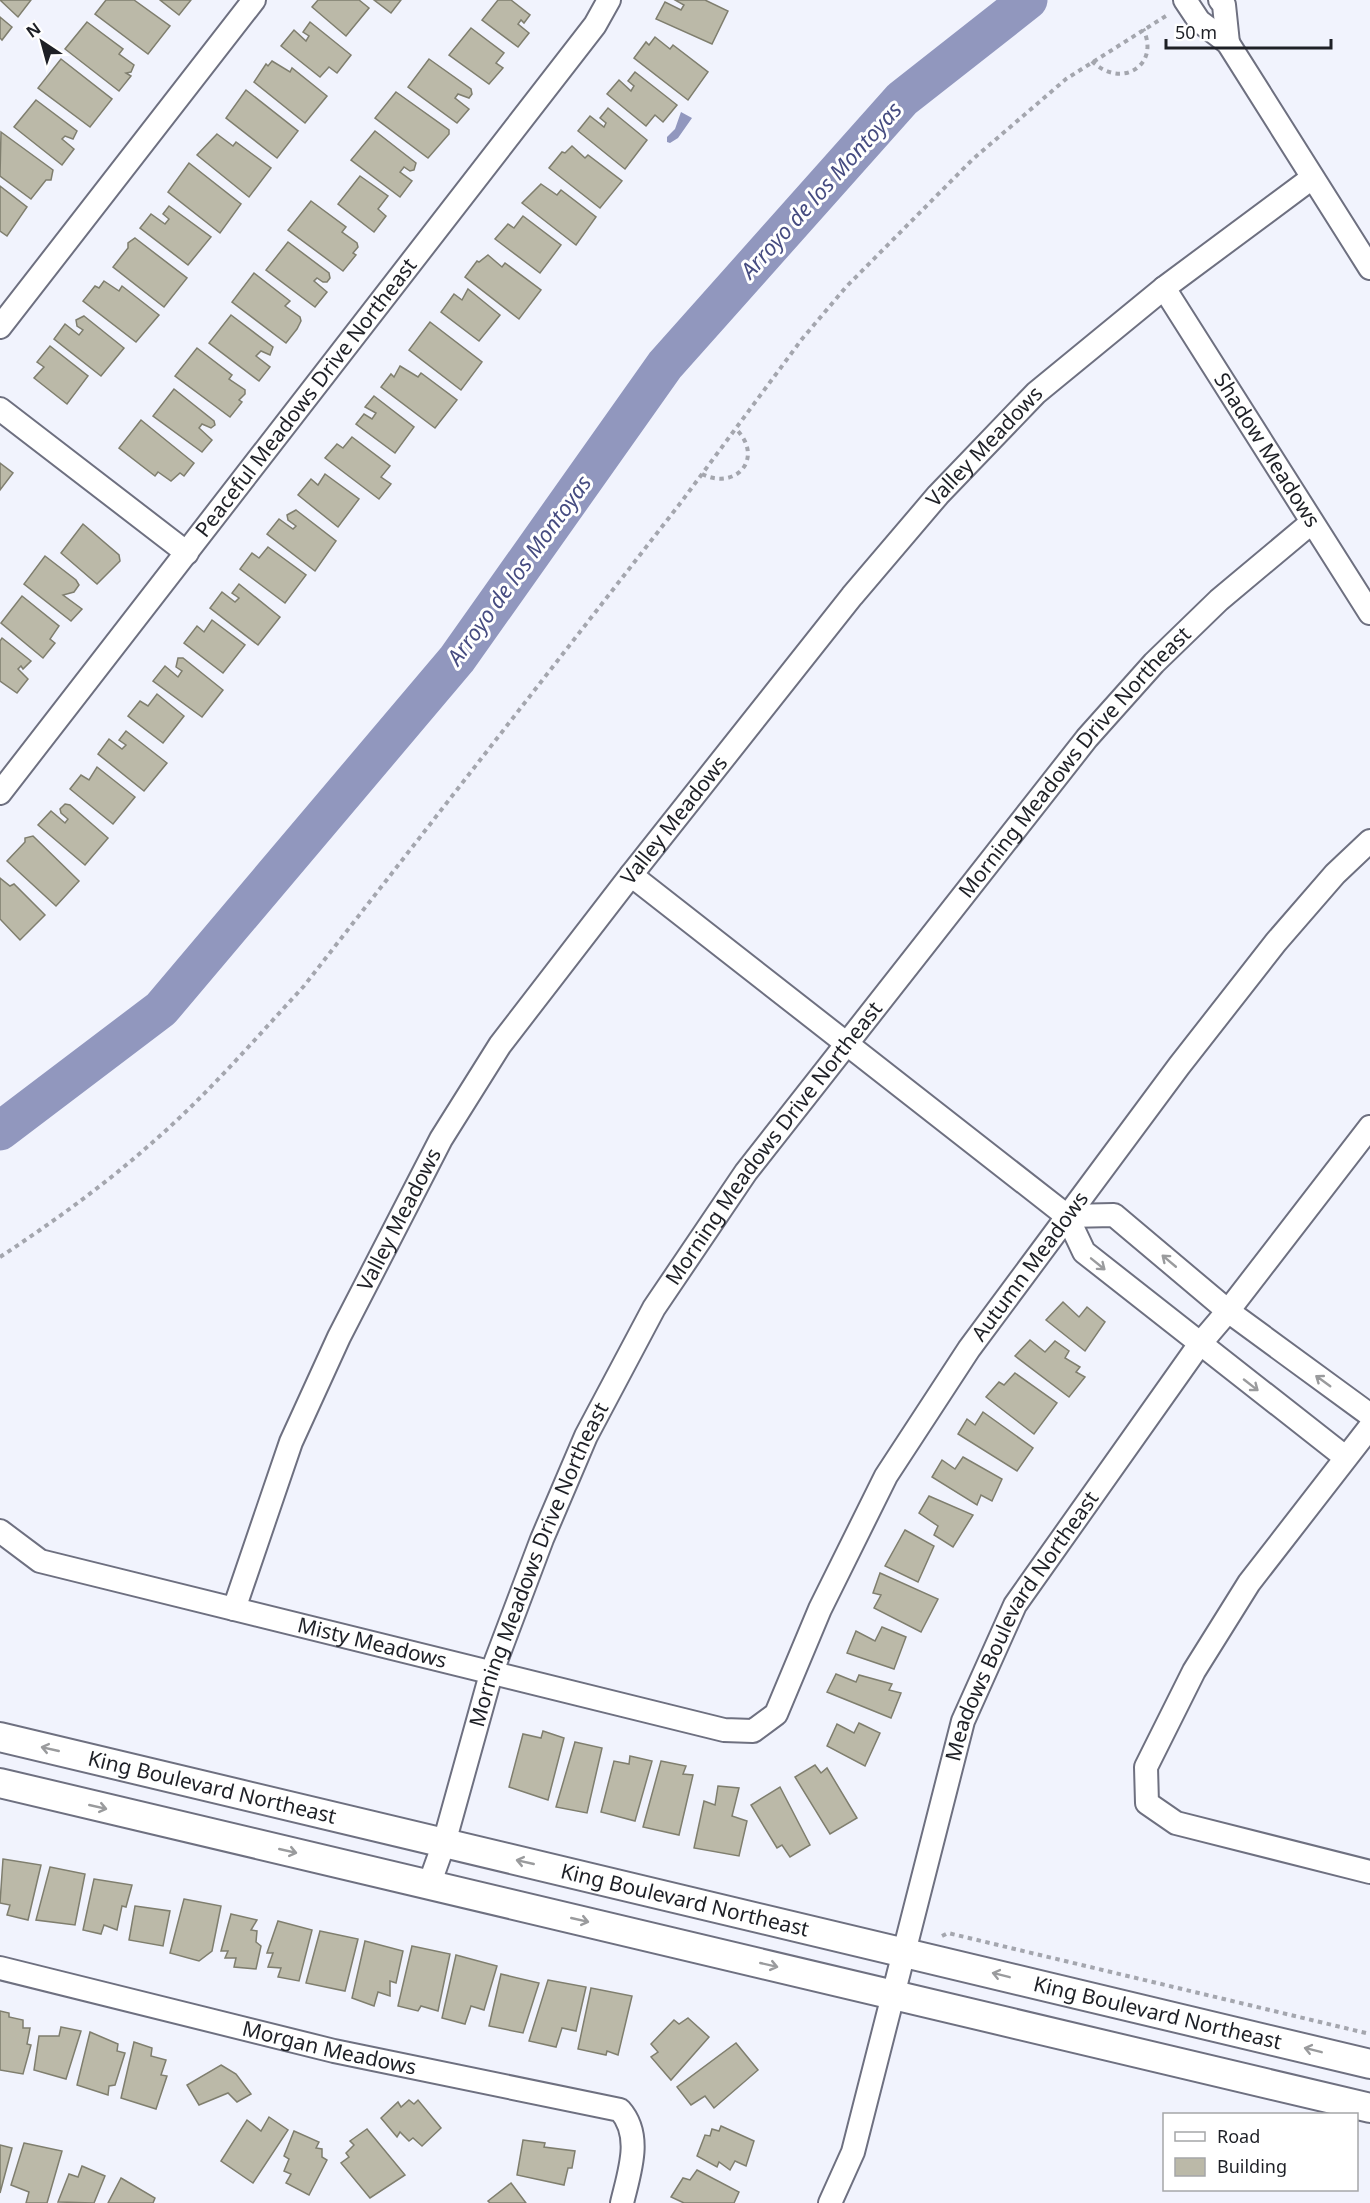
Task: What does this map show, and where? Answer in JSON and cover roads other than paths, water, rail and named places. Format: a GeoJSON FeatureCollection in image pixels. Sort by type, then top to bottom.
{"type":"FeatureCollection","features":[{"type":"Feature","properties":{"kind":"street"},"geometry":{"type":"LineString","coordinates":[[0,327],[254,0]]}},
{"type":"Feature","properties":{"kind":"street","name":"Peaceful Meadows Drive Northeast"},"geometry":{"type":"LineString","coordinates":[[0,793],[595,25],[609,0]]}},
{"type":"Feature","properties":{"kind":"street"},"geometry":{"type":"LineString","coordinates":[[1220,0],[1224,5],[1228,43]]}},
{"type":"Feature","properties":{"kind":"street"},"geometry":{"type":"LineString","coordinates":[[1187,2],[1199,21],[1228,43],[1370,267]]}},
{"type":"Feature","properties":{"kind":"street","name":"Valley Meadows"},"geometry":{"type":"LineString","coordinates":[[234,1609],[291,1442],[339,1337],[441,1139],[500,1046],[631,874],[852,596],[938,495],[1036,393],[1164,288],[1312,178]]}},
{"type":"Feature","properties":{"kind":"street","name":"Shadow Meadows"},"geometry":{"type":"LineString","coordinates":[[1164,288],[1370,613]]}},
{"type":"Feature","properties":{"kind":"street"},"geometry":{"type":"LineString","coordinates":[[0,409],[187,553]]}},
{"type":"Feature","properties":{"kind":"street","name":"Morning Meadows Drive Northeast"},"geometry":{"type":"LineString","coordinates":[[429,1885],[444,1843],[490,1674],[542,1539],[586,1436],[654,1308],[746,1172],[1087,738],[1154,663],[1219,600],[1311,523]]}},
{"type":"Feature","properties":{"kind":"street","name":"Autumn Meadows"},"geometry":{"type":"LineString","coordinates":[[753,1731],[776,1714],[820,1609],[886,1476],[969,1348],[1276,942],[1335,874],[1370,841]]}},
{"type":"Feature","properties":{"kind":"street"},"geometry":{"type":"LineString","coordinates":[[631,874],[1067,1216],[1084,1252],[1199,1345],[1345,1457]]}},
{"type":"Feature","properties":{"kind":"street","name":"Meadows Boulevard Northeast"},"geometry":{"type":"LineString","coordinates":[[830,2203],[854,2152],[892,1994],[963,1720],[1015,1605],[1199,1345],[1228,1311],[1370,1126]]}},
{"type":"Feature","properties":{"kind":"street"},"geometry":{"type":"LineString","coordinates":[[1067,1216],[1114,1215],[1228,1311],[1370,1415]]}},
{"type":"Feature","properties":{"kind":"street"},"geometry":{"type":"LineString","coordinates":[[1370,1427],[1249,1583],[1194,1671],[1146,1767],[1147,1803],[1176,1823],[1370,1872]]}},
{"type":"Feature","properties":{"kind":"street","name":"Misty Meadows"},"geometry":{"type":"LineString","coordinates":[[0,1531],[40,1561],[724,1730],[753,1731]]}},
{"type":"Feature","properties":{"kind":"street","name":"King Boulevard Northeast"},"geometry":{"type":"LineString","coordinates":[[0,1737],[1370,2064]]}},
{"type":"Feature","properties":{"kind":"street","name":"King Boulevard Northeast"},"geometry":{"type":"LineString","coordinates":[[0,1783],[1370,2108]]}},
{"type":"Feature","properties":{"kind":"street","name":"Morgan Meadows"},"geometry":{"type":"LineString","coordinates":[[0,1968],[334,2051],[620,2110],[628,2120],[634,2150],[622,2203]]}},
{"type":"Feature","properties":{"kind":"water"},"geometry":{"type":"Polygon","coordinates":[[[681,112],[692,118],[678,138],[670,143],[667,142],[667,137],[675,129],[681,112]]]}},
{"type":"Feature","properties":{"kind":"waterway","name":"Arroyo de los Montoyas"},"geometry":{"type":"LineString","coordinates":[[0,1131],[161,1009],[457,659],[665,365],[902,99],[1028,0]]}}]}
